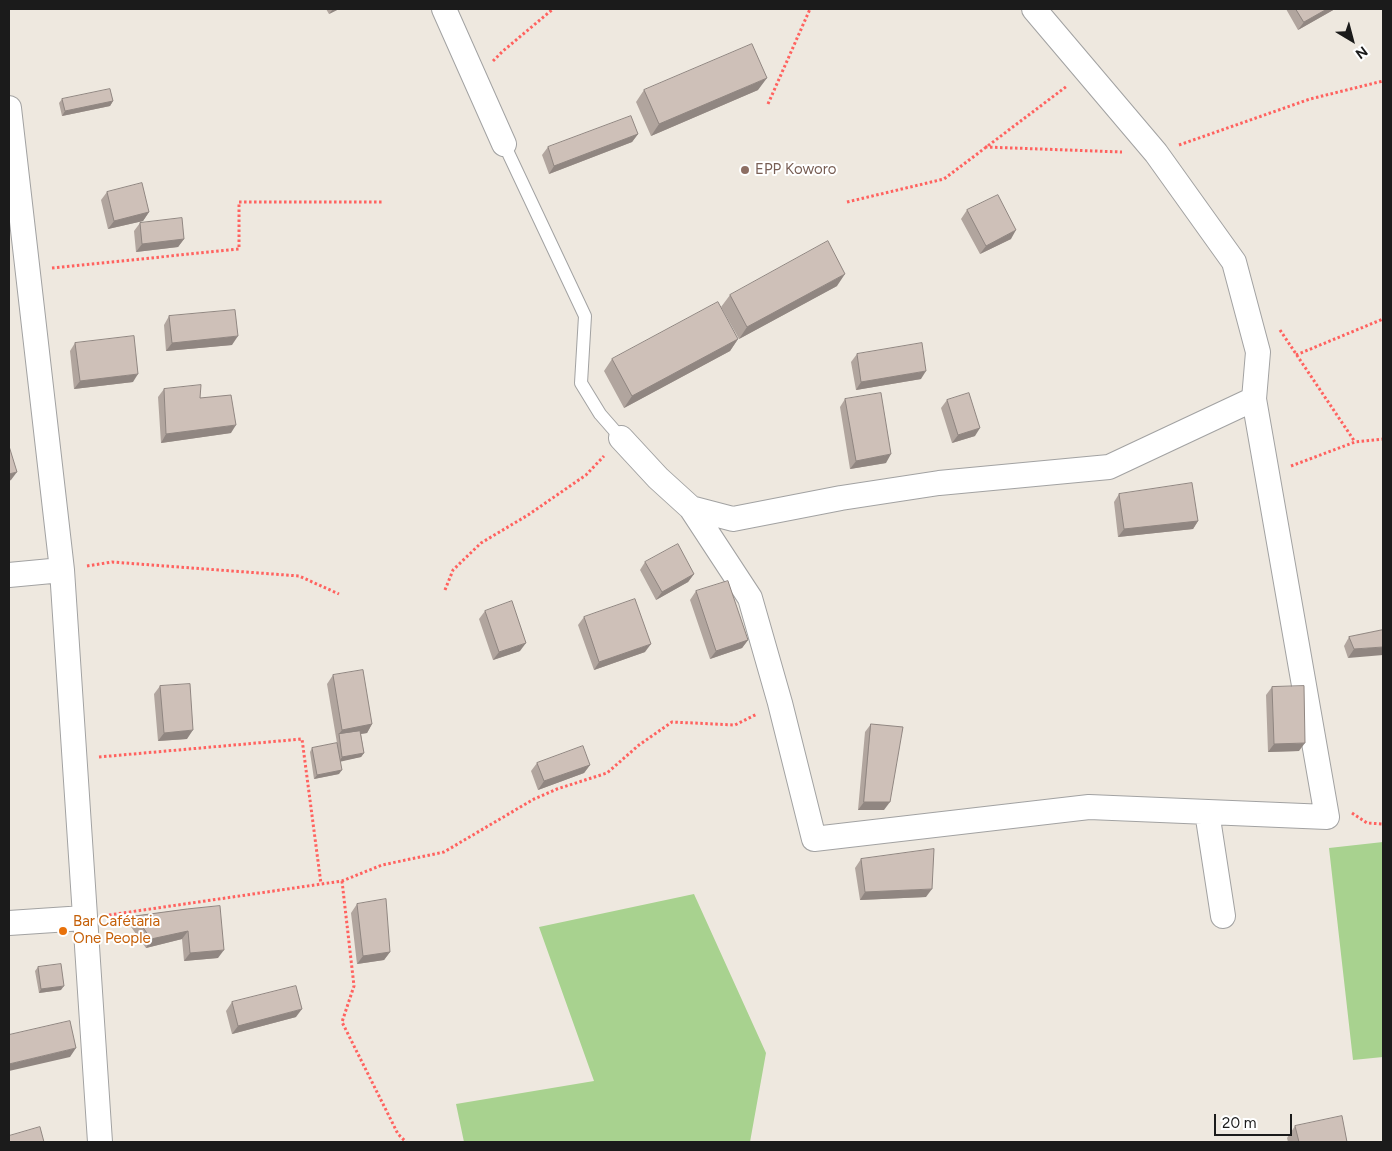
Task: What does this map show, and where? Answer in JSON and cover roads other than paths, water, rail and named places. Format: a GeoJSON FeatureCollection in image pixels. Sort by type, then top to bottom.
{"type":"FeatureCollection","features":[{"type":"Feature","properties":{"kind":"street"},"geometry":{"type":"LineString","coordinates":[[444,9],[504,144]]}},
{"type":"Feature","properties":{"kind":"street"},"geometry":{"type":"LineString","coordinates":[[621,438],[658,478],[691,508],[750,598],[780,703],[814,839],[1090,807],[1327,817],[1254,399],[1258,352],[1234,262],[1156,153],[1034,9]]}},
{"type":"Feature","properties":{"kind":"street"},"geometry":{"type":"LineString","coordinates":[[9,108],[18,272],[62,570],[100,1142]]}},
{"type":"Feature","properties":{"kind":"street"},"geometry":{"type":"LineString","coordinates":[[691,508],[734,519],[841,498],[939,483],[1109,467],[1254,399]]}},
{"type":"Feature","properties":{"kind":"street"},"geometry":{"type":"LineString","coordinates":[[9,576],[62,570]]}},
{"type":"Feature","properties":{"kind":"street"},"geometry":{"type":"LineString","coordinates":[[1207,812],[1223,916]]}},
{"type":"Feature","properties":{"kind":"street"},"geometry":{"type":"LineString","coordinates":[[9,923],[84,918]]}},
{"type":"Feature","properties":{"kind":"lane"},"geometry":{"type":"LineString","coordinates":[[504,144],[585,316],[581,383],[600,414],[621,438]]}},
{"type":"Feature","properties":{"kind":"place","name":"EPP Koworo"},"geometry":{"type":"Point","coordinates":[745,170]}},
{"type":"Feature","properties":{"kind":"place","name":"Bar Cafétaria One People"},"geometry":{"type":"Point","coordinates":[63,931]}}]}
